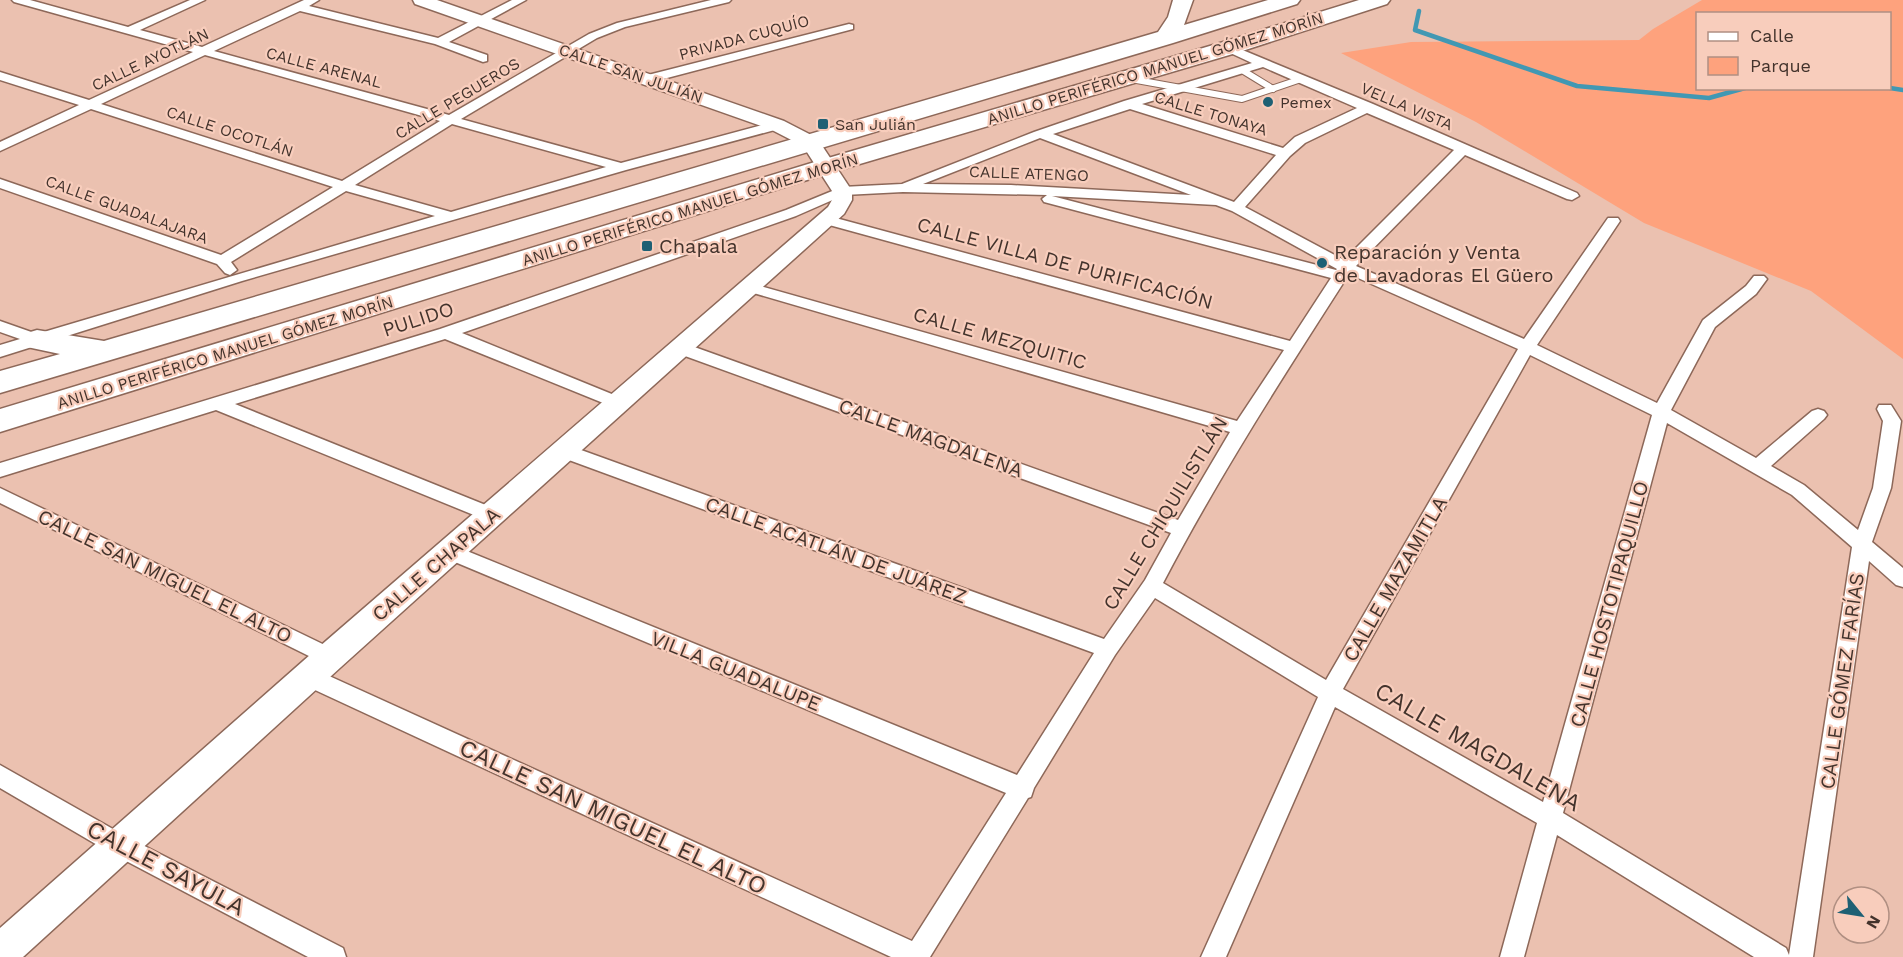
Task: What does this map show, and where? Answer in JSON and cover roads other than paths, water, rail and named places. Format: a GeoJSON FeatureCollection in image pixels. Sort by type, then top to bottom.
{"type":"FeatureCollection","features":[{"type":"Feature","properties":{"kind":"highway"},"geometry":{"type":"LineString","coordinates":[[1165,38],[1178,18],[1184,0]]}},
{"type":"Feature","properties":{"kind":"highway","name":"ANILLO PERIFÉRICO MANUEL GÓMEZ MORÍN"},"geometry":{"type":"LineString","coordinates":[[0,382],[1290,0]]}},
{"type":"Feature","properties":{"kind":"highway","name":"ANILLO PERIFÉRICO MANUEL GÓMEZ MORÍN"},"geometry":{"type":"LineString","coordinates":[[0,422],[827,166],[1228,48],[1380,0]]}},
{"type":"Feature","properties":{"kind":"highway"},"geometry":{"type":"LineString","coordinates":[[37,340],[108,350]]}},
{"type":"Feature","properties":{"kind":"street","name":"CALLE ARENAL"},"geometry":{"type":"LineString","coordinates":[[18,0],[621,167]]}},
{"type":"Feature","properties":{"kind":"street"},"geometry":{"type":"LineString","coordinates":[[129,31],[199,0]]}},
{"type":"Feature","properties":{"kind":"street","name":"CALLE AYOTLÁN"},"geometry":{"type":"LineString","coordinates":[[0,147],[313,0]]}},
{"type":"Feature","properties":{"kind":"street","name":"CALLE SAN JULIÁN"},"geometry":{"type":"LineString","coordinates":[[423,0],[777,125],[810,142],[827,166]]}},
{"type":"Feature","properties":{"kind":"street"},"geometry":{"type":"LineString","coordinates":[[440,42],[520,0]]}},
{"type":"Feature","properties":{"kind":"street","name":"CALLE PEGUEROS"},"geometry":{"type":"LineString","coordinates":[[222,261],[452,119],[606,29],[725,0]]}},
{"type":"Feature","properties":{"kind":"street"},"geometry":{"type":"LineString","coordinates":[[299,6],[440,42],[483,58]]}},
{"type":"Feature","properties":{"kind":"street","name":"PRIVADA CUQUÍO"},"geometry":{"type":"LineString","coordinates":[[648,80],[849,27]]}},
{"type":"Feature","properties":{"kind":"street","name":"VELLA VISTA"},"geometry":{"type":"LineString","coordinates":[[1228,48],[1572,196]]}},
{"type":"Feature","properties":{"kind":"street"},"geometry":{"type":"LineString","coordinates":[[903,188],[954,165],[1041,134],[1128,104],[1184,89],[1264,63]]}},
{"type":"Feature","properties":{"kind":"street","name":"CALLE OCOTLÁN"},"geometry":{"type":"LineString","coordinates":[[0,76],[345,186],[450,216]]}},
{"type":"Feature","properties":{"kind":"street","name":"CALLE TONAYA"},"geometry":{"type":"LineString","coordinates":[[1128,104],[1285,153]]}},
{"type":"Feature","properties":{"kind":"street"},"geometry":{"type":"LineString","coordinates":[[1237,208],[1285,153],[1300,140],[1369,107]]}},
{"type":"Feature","properties":{"kind":"street"},"geometry":{"type":"LineString","coordinates":[[0,351],[237,278],[450,216],[777,125]]}},
{"type":"Feature","properties":{"kind":"street"},"geometry":{"type":"LineString","coordinates":[[1041,134],[1237,208],[1343,272]]}},
{"type":"Feature","properties":{"kind":"street","name":"CALLE CHIQUILISTLÁN"},"geometry":{"type":"LineString","coordinates":[[917,957],[1108,650],[1152,586],[1182,529],[1241,429],[1343,272],[1464,148]]}},
{"type":"Feature","properties":{"kind":"street"},"geometry":{"type":"LineString","coordinates":[[827,166],[842,191]]}},
{"type":"Feature","properties":{"kind":"street","name":"CALLE GUADALAJARA"},"geometry":{"type":"LineString","coordinates":[[0,183],[222,261],[237,278]]}},
{"type":"Feature","properties":{"kind":"street","name":"CALLE ATENGO"},"geometry":{"type":"LineString","coordinates":[[842,191],[903,188],[1011,189],[1216,201]]}},
{"type":"Feature","properties":{"kind":"street"},"geometry":{"type":"LineString","coordinates":[[1011,189],[1343,272],[1527,347],[1661,412],[1798,490],[1903,579]]}},
{"type":"Feature","properties":{"kind":"street","name":"CALLE CHAPALA"},"geometry":{"type":"LineString","coordinates":[[0,953],[330,657],[748,287],[827,220],[837,210],[842,200],[842,191]]}},
{"type":"Feature","properties":{"kind":"street","name":"PULIDO"},"geometry":{"type":"LineString","coordinates":[[0,470],[446,333],[791,213],[842,191]]}},
{"type":"Feature","properties":{"kind":"street","name":"CALLE VILLA DE PURIFICACIÓN"},"geometry":{"type":"LineString","coordinates":[[827,220],[1293,347]]}},
{"type":"Feature","properties":{"kind":"street","name":"CALLE MAZAMITLA"},"geometry":{"type":"LineString","coordinates":[[1213,957],[1330,693],[1527,347],[1613,221]]}},
{"type":"Feature","properties":{"kind":"street","name":"CALLE HOSTOTIPAQUILLO"},"geometry":{"type":"LineString","coordinates":[[1512,957],[1661,412],[1709,324],[1751,290],[1759,279]]}},
{"type":"Feature","properties":{"kind":"street","name":"CALLE MEZQUITIC"},"geometry":{"type":"LineString","coordinates":[[748,287],[1241,429]]}},
{"type":"Feature","properties":{"kind":"street"},"geometry":{"type":"LineString","coordinates":[[0,326],[37,340]]}},
{"type":"Feature","properties":{"kind":"street"},"geometry":{"type":"LineString","coordinates":[[446,333],[618,403]]}},
{"type":"Feature","properties":{"kind":"street","name":"CALLE MAGDALENA"},"geometry":{"type":"LineString","coordinates":[[680,348],[1182,529]]}},
{"type":"Feature","properties":{"kind":"street"},"geometry":{"type":"LineString","coordinates":[[216,404],[491,515]]}},
{"type":"Feature","properties":{"kind":"street","name":"CALLE GÓMEZ FARÍAS"},"geometry":{"type":"LineString","coordinates":[[1801,957],[1862,544],[1882,488],[1892,421],[1885,409]]}},
{"type":"Feature","properties":{"kind":"street"},"geometry":{"type":"LineString","coordinates":[[1759,466],[1818,415]]}},
{"type":"Feature","properties":{"kind":"street","name":"CALLE ACATLÁN DE JUÁREZ"},"geometry":{"type":"LineString","coordinates":[[564,451],[1108,650]]}},
{"type":"Feature","properties":{"kind":"street","name":"CALLE SAN MIGUEL EL ALTO"},"geometry":{"type":"LineString","coordinates":[[0,495],[330,657]]}},
{"type":"Feature","properties":{"kind":"street","name":"VILLA GUADALUPE"},"geometry":{"type":"LineString","coordinates":[[450,552],[1023,789]]}},
{"type":"Feature","properties":{"kind":"street","name":"CALLE MAGDALENA"},"geometry":{"type":"LineString","coordinates":[[1152,586],[1330,693],[1550,818],[1777,957]]}},
{"type":"Feature","properties":{"kind":"street","name":"CALLE SAN MIGUEL EL ALTO"},"geometry":{"type":"LineString","coordinates":[[309,677],[917,957]]}},
{"type":"Feature","properties":{"kind":"street","name":"CALLE SAYULA"},"geometry":{"type":"LineString","coordinates":[[0,776],[119,845],[334,957]]}},
{"type":"Feature","properties":{"kind":"lane"},"geometry":{"type":"LineString","coordinates":[[1242,70],[1274,89]]}},
{"type":"Feature","properties":{"kind":"lane"},"geometry":{"type":"LineString","coordinates":[[1124,78],[1242,99],[1301,79]]}},
{"type":"Feature","properties":{"kind":"waterway"},"geometry":{"type":"LineString","coordinates":[[1419,11],[1415,30],[1577,86],[1709,98],[1738,90]]}},
{"type":"Feature","properties":{"kind":"waterway"},"geometry":{"type":"LineString","coordinates":[[1891,88],[1903,90]]}},
{"type":"Feature","properties":{"kind":"place","name":"Pemex"},"geometry":{"type":"Point","coordinates":[1268,102]}},
{"type":"Feature","properties":{"kind":"place","name":"San Julián"},"geometry":{"type":"Point","coordinates":[823,124]}},
{"type":"Feature","properties":{"kind":"place","name":"Chapala"},"geometry":{"type":"Point","coordinates":[647,246]}},
{"type":"Feature","properties":{"kind":"place","name":"Reparación y Venta de Lavadoras El Güero"},"geometry":{"type":"Point","coordinates":[1322,263]}}]}
